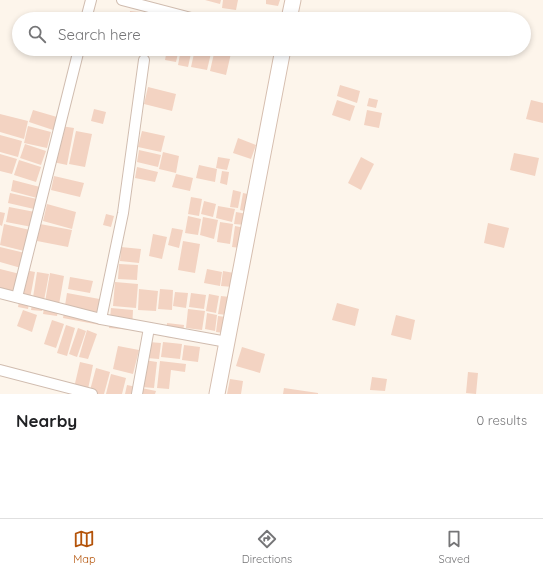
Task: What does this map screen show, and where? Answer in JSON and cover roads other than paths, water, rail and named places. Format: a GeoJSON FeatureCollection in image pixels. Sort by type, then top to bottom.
{"type":"FeatureCollection","features":[{"type":"Feature","properties":{"kind":"street"},"geometry":{"type":"LineString","coordinates":[[88,12],[91,0]]}},
{"type":"Feature","properties":{"kind":"street"},"geometry":{"type":"LineString","coordinates":[[122,0],[167,12]]}},
{"type":"Feature","properties":{"kind":"street"},"geometry":{"type":"LineString","coordinates":[[290,12],[292,0]]}},
{"type":"Feature","properties":{"kind":"street"},"geometry":{"type":"LineString","coordinates":[[17,297],[77,56]]}},
{"type":"Feature","properties":{"kind":"street"},"geometry":{"type":"LineString","coordinates":[[217,394],[282,56]]}},
{"type":"Feature","properties":{"kind":"street"},"geometry":{"type":"LineString","coordinates":[[101,319],[123,213],[144,60]]}},
{"type":"Feature","properties":{"kind":"street"},"geometry":{"type":"LineString","coordinates":[[0,293],[101,319],[227,342]]}},
{"type":"Feature","properties":{"kind":"street"},"geometry":{"type":"LineString","coordinates":[[137,394],[149,328]]}},
{"type":"Feature","properties":{"kind":"street"},"geometry":{"type":"LineString","coordinates":[[0,370],[92,394]]}}]}
